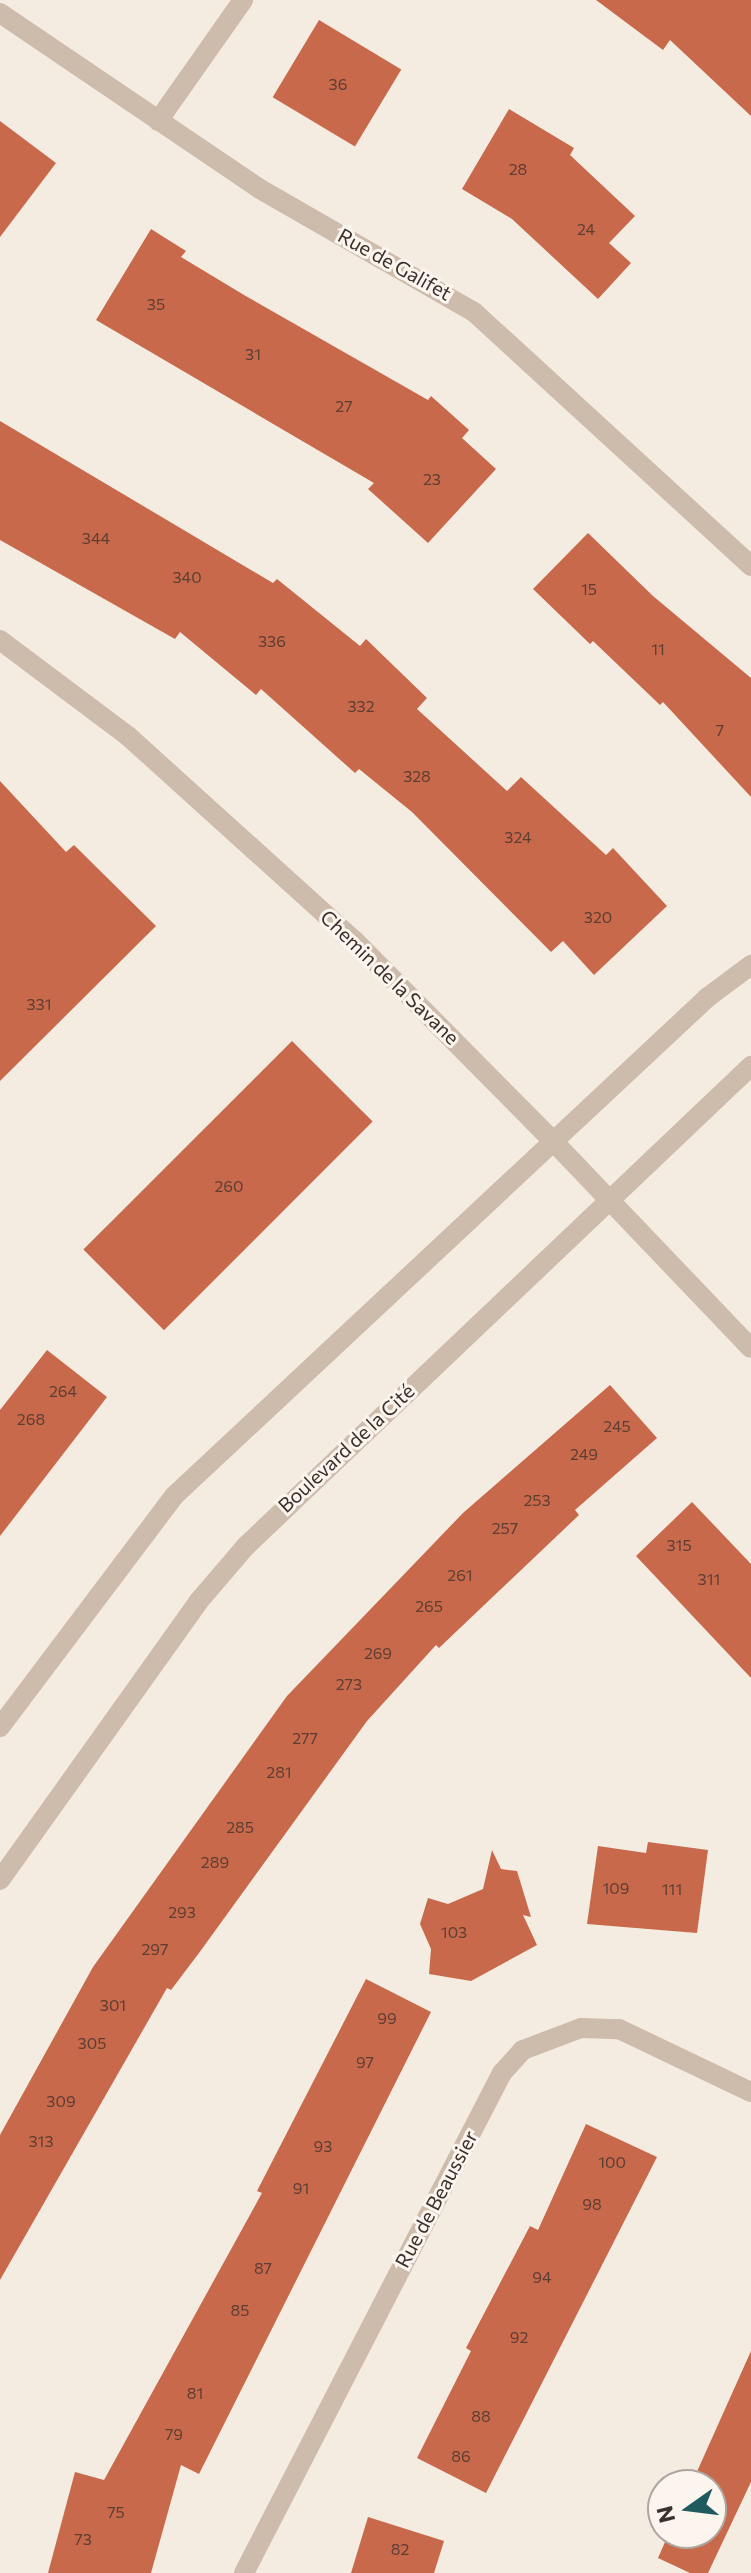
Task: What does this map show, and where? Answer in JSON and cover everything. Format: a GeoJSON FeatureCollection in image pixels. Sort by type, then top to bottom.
{"type":"FeatureCollection","features":[{"type":"Feature","properties":{"kind":"street"},"geometry":{"type":"LineString","coordinates":[[158,121],[243,0]]}},
{"type":"Feature","properties":{"kind":"street","name":"Rue de Galifet"},"geometry":{"type":"LineString","coordinates":[[0,13],[260,189],[474,312],[751,566]]}},
{"type":"Feature","properties":{"kind":"street","name":"Chemin de la Savane"},"geometry":{"type":"LineString","coordinates":[[0,640],[128,736],[354,940],[553,1141],[608,1202],[751,1348]]}},
{"type":"Feature","properties":{"kind":"street"},"geometry":{"type":"LineString","coordinates":[[0,1727],[136,1540],[174,1496],[708,997],[751,965]]}},
{"type":"Feature","properties":{"kind":"street","name":"Boulevard de la Cité"},"geometry":{"type":"LineString","coordinates":[[0,1880],[198,1602],[246,1546],[751,1066]]}},
{"type":"Feature","properties":{"kind":"street","name":"Rue de Beaussier"},"geometry":{"type":"LineString","coordinates":[[244,2573],[502,2073],[523,2050],[581,2028],[619,2029],[751,2092]]}},
{"type":"Feature","properties":{"kind":"building"},"geometry":{"type":"Polygon","coordinates":[[[596,0],[751,0],[751,116],[670,40],[663,50],[596,0]]]}},
{"type":"Feature","properties":{"kind":"building"},"geometry":{"type":"Polygon","coordinates":[[[319,20],[401,69],[355,147],[273,97],[319,20]]]}},
{"type":"Feature","properties":{"kind":"building"},"geometry":{"type":"Polygon","coordinates":[[[509,109],[574,148],[570,155],[635,216],[609,243],[631,263],[598,299],[512,219],[462,189],[509,109]]]}},
{"type":"Feature","properties":{"kind":"building"},"geometry":{"type":"Polygon","coordinates":[[[0,121],[56,163],[0,237],[0,121]]]}},
{"type":"Feature","properties":{"kind":"building"},"geometry":{"type":"Polygon","coordinates":[[[151,229],[186,251],[181,257],[244,295],[428,400],[431,396],[469,430],[462,438],[496,469],[428,543],[368,489],[374,483],[96,320],[151,229]]]}},
{"type":"Feature","properties":{"kind":"building"},"geometry":{"type":"Polygon","coordinates":[[[0,421],[273,583],[277,579],[360,646],[366,639],[427,698],[417,709],[507,791],[521,777],[606,855],[613,848],[667,906],[594,975],[563,941],[551,952],[412,812],[359,769],[355,773],[261,689],[256,695],[180,632],[175,639],[0,540],[0,421]]]}},
{"type":"Feature","properties":{"kind":"building"},"geometry":{"type":"Polygon","coordinates":[[[588,533],[653,596],[751,678],[751,797],[663,702],[660,705],[533,589],[588,533]]]}},
{"type":"Feature","properties":{"kind":"building"},"geometry":{"type":"Polygon","coordinates":[[[0,781],[66,852],[74,845],[156,926],[0,1081],[0,781]]]}},
{"type":"Feature","properties":{"kind":"building"},"geometry":{"type":"Polygon","coordinates":[[[292,1041],[373,1122],[164,1330],[83,1250],[292,1041]]]}},
{"type":"Feature","properties":{"kind":"building"},"geometry":{"type":"Polygon","coordinates":[[[47,1350],[107,1397],[0,1536],[0,1410],[47,1350]]]}},
{"type":"Feature","properties":{"kind":"building"},"geometry":{"type":"Polygon","coordinates":[[[610,1385],[657,1438],[575,1510],[579,1515],[439,1648],[436,1645],[367,1721],[199,1953],[171,1990],[167,1988],[0,2280],[0,2135],[93,1967],[287,1696],[463,1513],[610,1385]]]}},
{"type":"Feature","properties":{"kind":"building"},"geometry":{"type":"Polygon","coordinates":[[[692,1502],[751,1564],[751,1678],[636,1556],[692,1502]]]}},
{"type":"Feature","properties":{"kind":"building"},"geometry":{"type":"Polygon","coordinates":[[[648,1842],[708,1850],[697,1933],[587,1924],[598,1846],[646,1853],[648,1842]]]}},
{"type":"Feature","properties":{"kind":"building"},"geometry":{"type":"Polygon","coordinates":[[[492,1850],[501,1869],[517,1871],[531,1917],[523,1915],[537,1945],[471,1981],[429,1974],[431,1949],[420,1924],[428,1898],[448,1904],[483,1889],[492,1850]]]}},
{"type":"Feature","properties":{"kind":"building"},"geometry":{"type":"Polygon","coordinates":[[[366,1979],[431,2012],[199,2474],[181,2465],[151,2573],[48,2573],[75,2472],[104,2480],[262,2193],[257,2191],[366,1979]]]}},
{"type":"Feature","properties":{"kind":"building"},"geometry":{"type":"Polygon","coordinates":[[[586,2124],[657,2157],[486,2493],[417,2458],[471,2351],[466,2348],[530,2226],[538,2230],[586,2124]]]}},
{"type":"Feature","properties":{"kind":"building"},"geometry":{"type":"Polygon","coordinates":[[[751,2351],[751,2482],[727,2533],[727,2469],[698,2469],[751,2351]]]}},
{"type":"Feature","properties":{"kind":"building"},"geometry":{"type":"Polygon","coordinates":[[[368,2517],[444,2541],[434,2573],[351,2573],[368,2517]]]}},
{"type":"Feature","properties":{"kind":"building"},"geometry":{"type":"Polygon","coordinates":[[[662,2549],[719,2549],[708,2573],[690,2573],[658,2558],[662,2549]]]}}]}
